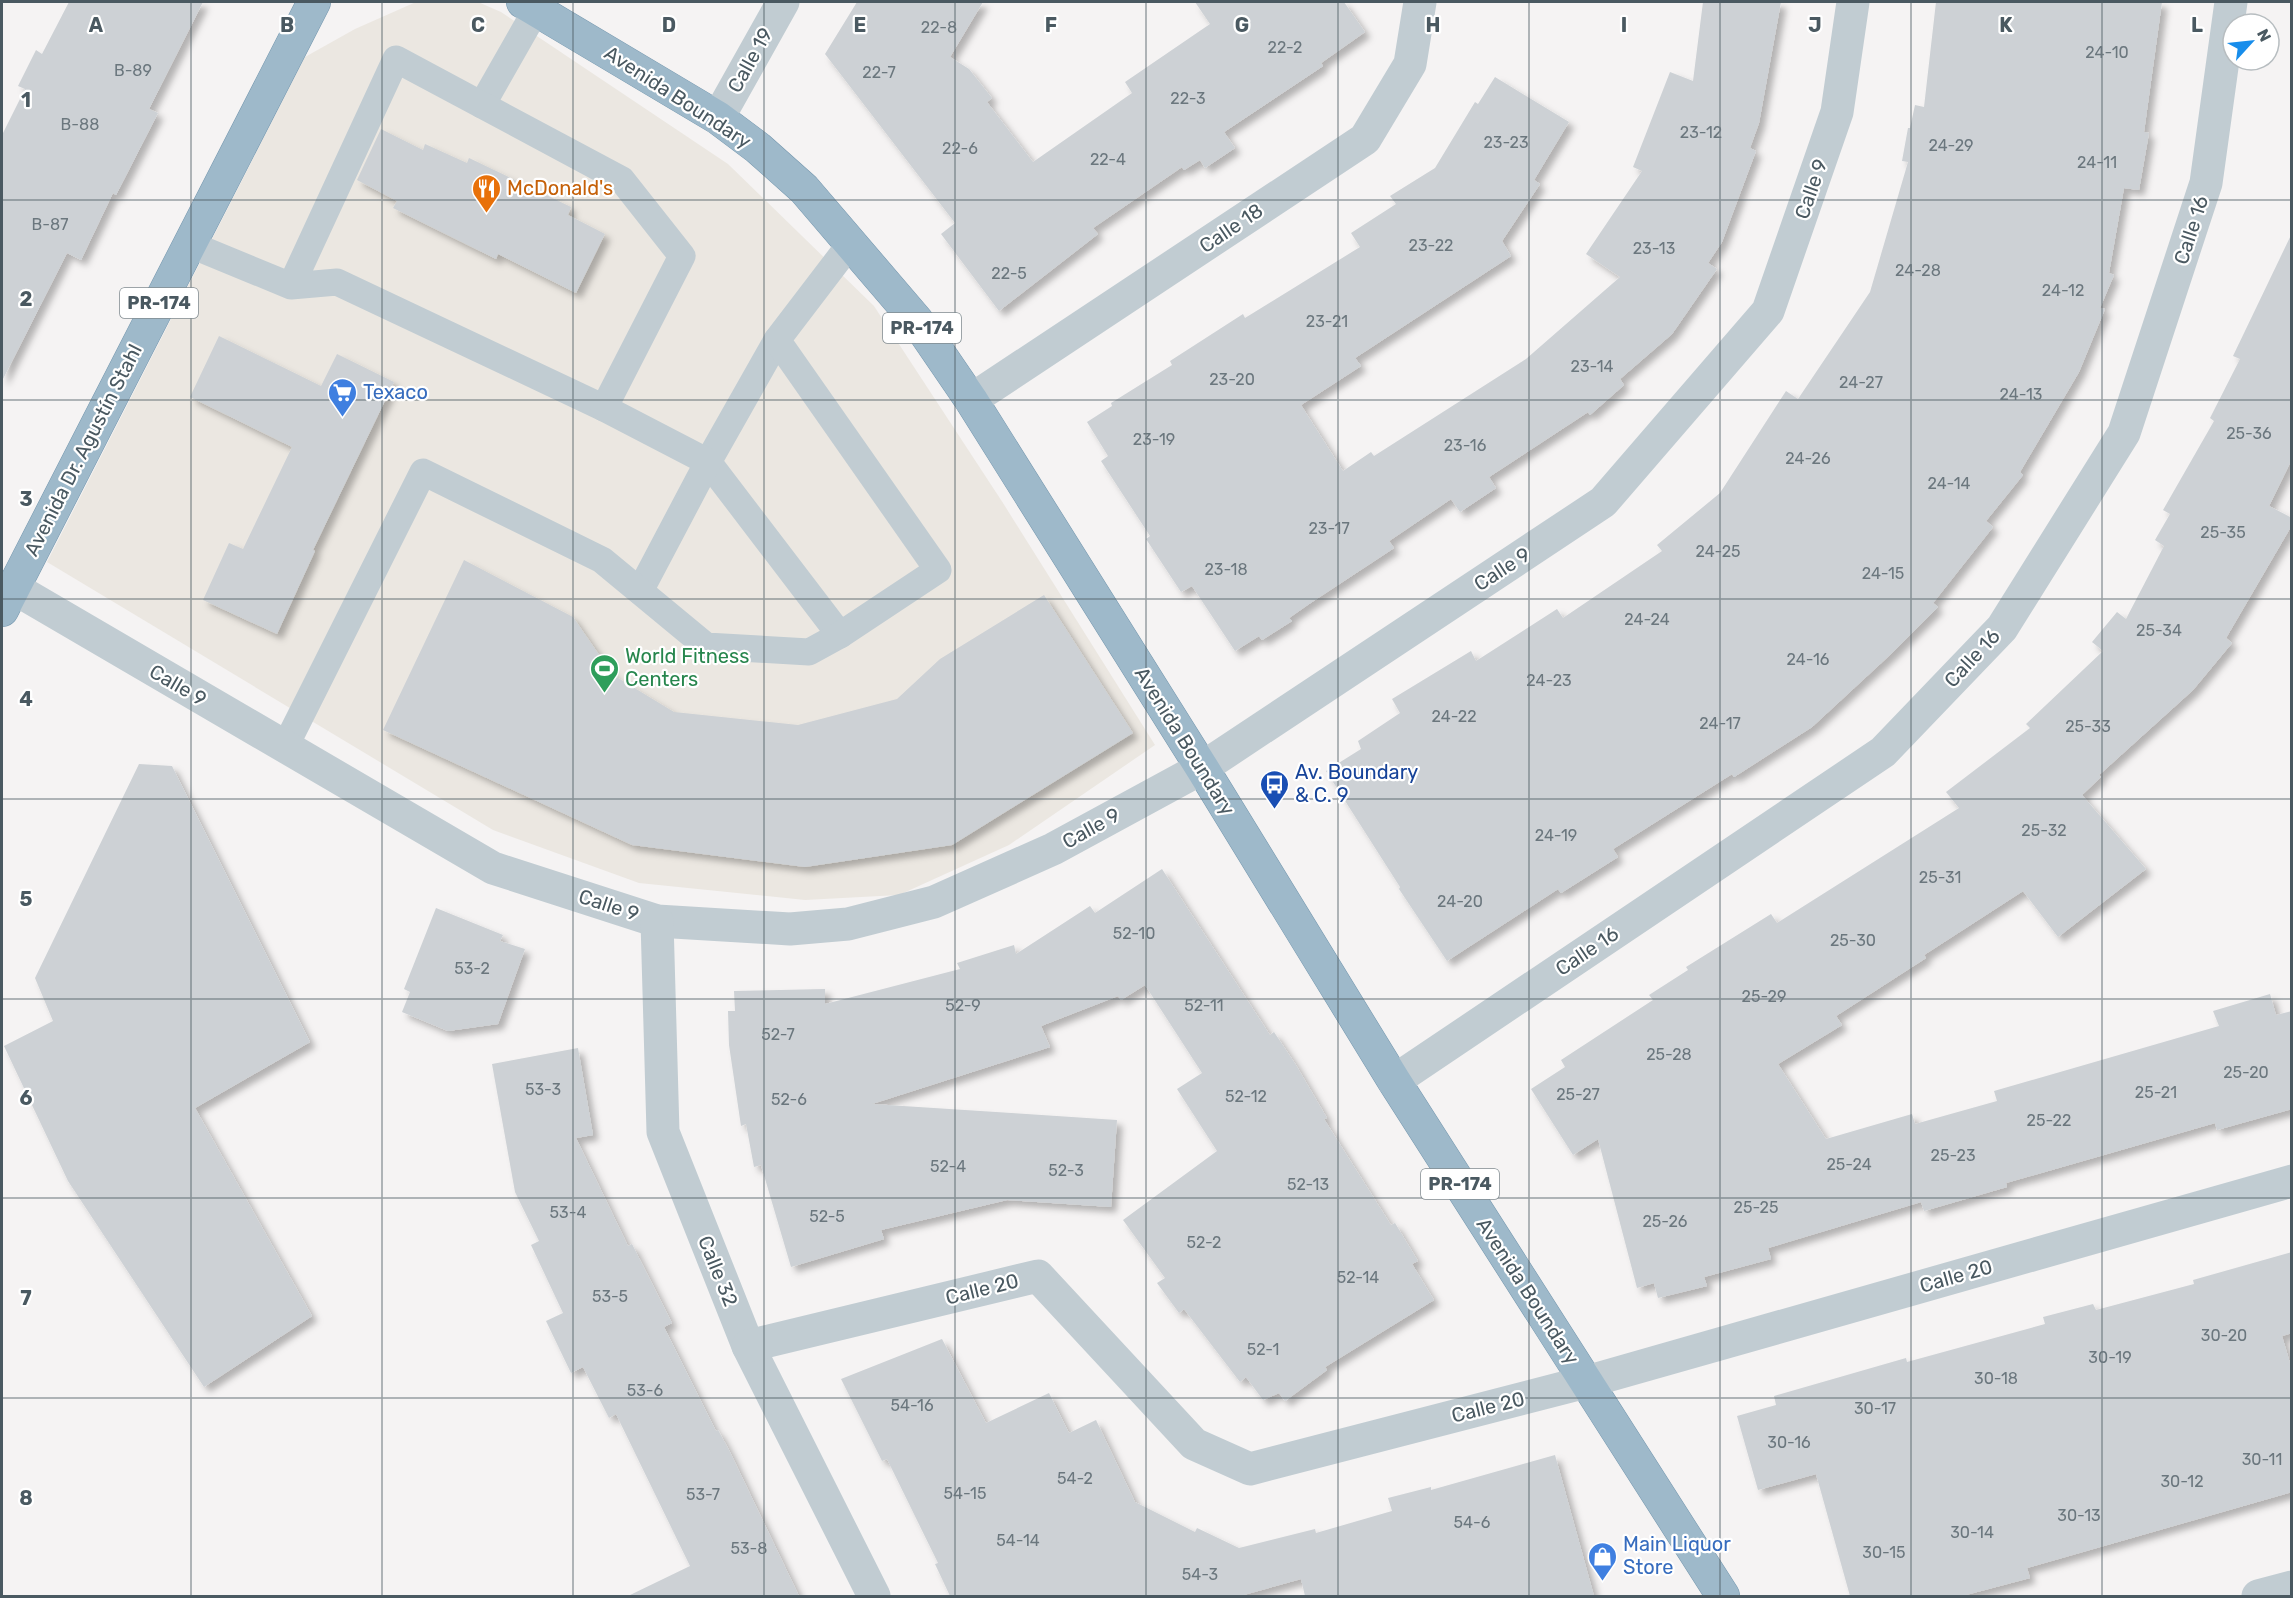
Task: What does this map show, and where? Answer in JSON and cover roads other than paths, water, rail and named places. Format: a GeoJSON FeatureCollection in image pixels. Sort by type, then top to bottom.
{"type":"FeatureCollection","features":[{"type":"Feature","properties":{"kind":"highway","name":"PR-174"},"geometry":{"type":"LineString","coordinates":[[310,10],[339,2]]}},
{"type":"Feature","properties":{"kind":"highway","name":"Avenida Boundary"},"geometry":{"type":"LineString","coordinates":[[530,6],[718,117],[758,148],[804,189],[917,321],[971,400],[1202,768],[1394,1081],[1723,1596]]}},
{"type":"Feature","properties":{"kind":"highway","name":"Avenida Dr. Agustín Stahl"},"geometry":{"type":"LineString","coordinates":[[7,599],[310,10]]}},
{"type":"Feature","properties":{"kind":"street","name":"Calle 19"},"geometry":{"type":"LineString","coordinates":[[718,117],[783,2]]}},
{"type":"Feature","properties":{"kind":"street","name":"Calle 18"},"geometry":{"type":"LineString","coordinates":[[971,400],[1365,139],[1410,64],[1420,2]]}},
{"type":"Feature","properties":{"kind":"street","name":"Calle 9"},"geometry":{"type":"LineString","coordinates":[[7,599],[285,747],[493,868],[657,921],[790,928],[848,924],[934,902],[1053,849],[1202,768],[1603,502],[1768,311],[1838,112],[1853,2]]}},
{"type":"Feature","properties":{"kind":"street","name":"Calle 16"},"geometry":{"type":"LineString","coordinates":[[1394,1081],[1884,752],[2002,628],[2124,433],[2206,183],[2232,2]]}},
{"type":"Feature","properties":{"kind":"street","name":"Calle 32"},"geometry":{"type":"LineString","coordinates":[[657,921],[663,1132],[748,1346],[874,1596]]}},
{"type":"Feature","properties":{"kind":"street","name":"Calle 20"},"geometry":{"type":"LineString","coordinates":[[748,1346],[1038,1276],[1194,1444],[1250,1469],[1586,1382],[2292,1181]]}},
{"type":"Feature","properties":{"kind":"street"},"geometry":{"type":"LineString","coordinates":[[2258,1596],[2292,1587]]}},
{"type":"Feature","properties":{"kind":"lane"},"geometry":{"type":"LineString","coordinates":[[482,105],[530,6]]}},
{"type":"Feature","properties":{"kind":"lane"},"geometry":{"type":"LineString","coordinates":[[291,286],[396,58],[622,180],[682,256],[604,408]]}},
{"type":"Feature","properties":{"kind":"lane"},"geometry":{"type":"LineString","coordinates":[[640,591],[708,462],[777,340],[851,243]]}},
{"type":"Feature","properties":{"kind":"lane"},"geometry":{"type":"LineString","coordinates":[[189,244],[291,286],[337,282],[604,408],[708,462],[840,635]]}},
{"type":"Feature","properties":{"kind":"lane"},"geometry":{"type":"LineString","coordinates":[[285,747],[423,472],[602,560],[706,646],[809,652],[840,635],[938,570],[777,340]]}},
{"type":"Feature","properties":{"kind":"place","name":"McDonald's"},"geometry":{"type":"Point","coordinates":[486,214]}},
{"type":"Feature","properties":{"kind":"place","name":"Texaco"},"geometry":{"type":"Point","coordinates":[342,418]}},
{"type":"Feature","properties":{"kind":"place","name":"World Fitness Centers"},"geometry":{"type":"Point","coordinates":[604,694]}},
{"type":"Feature","properties":{"kind":"place","name":"Av. Boundary & C. 9"},"geometry":{"type":"Point","coordinates":[1274,810]}},
{"type":"Feature","properties":{"kind":"place","name":"Main Liquor Store"},"geometry":{"type":"Point","coordinates":[1602,1582]}}]}
